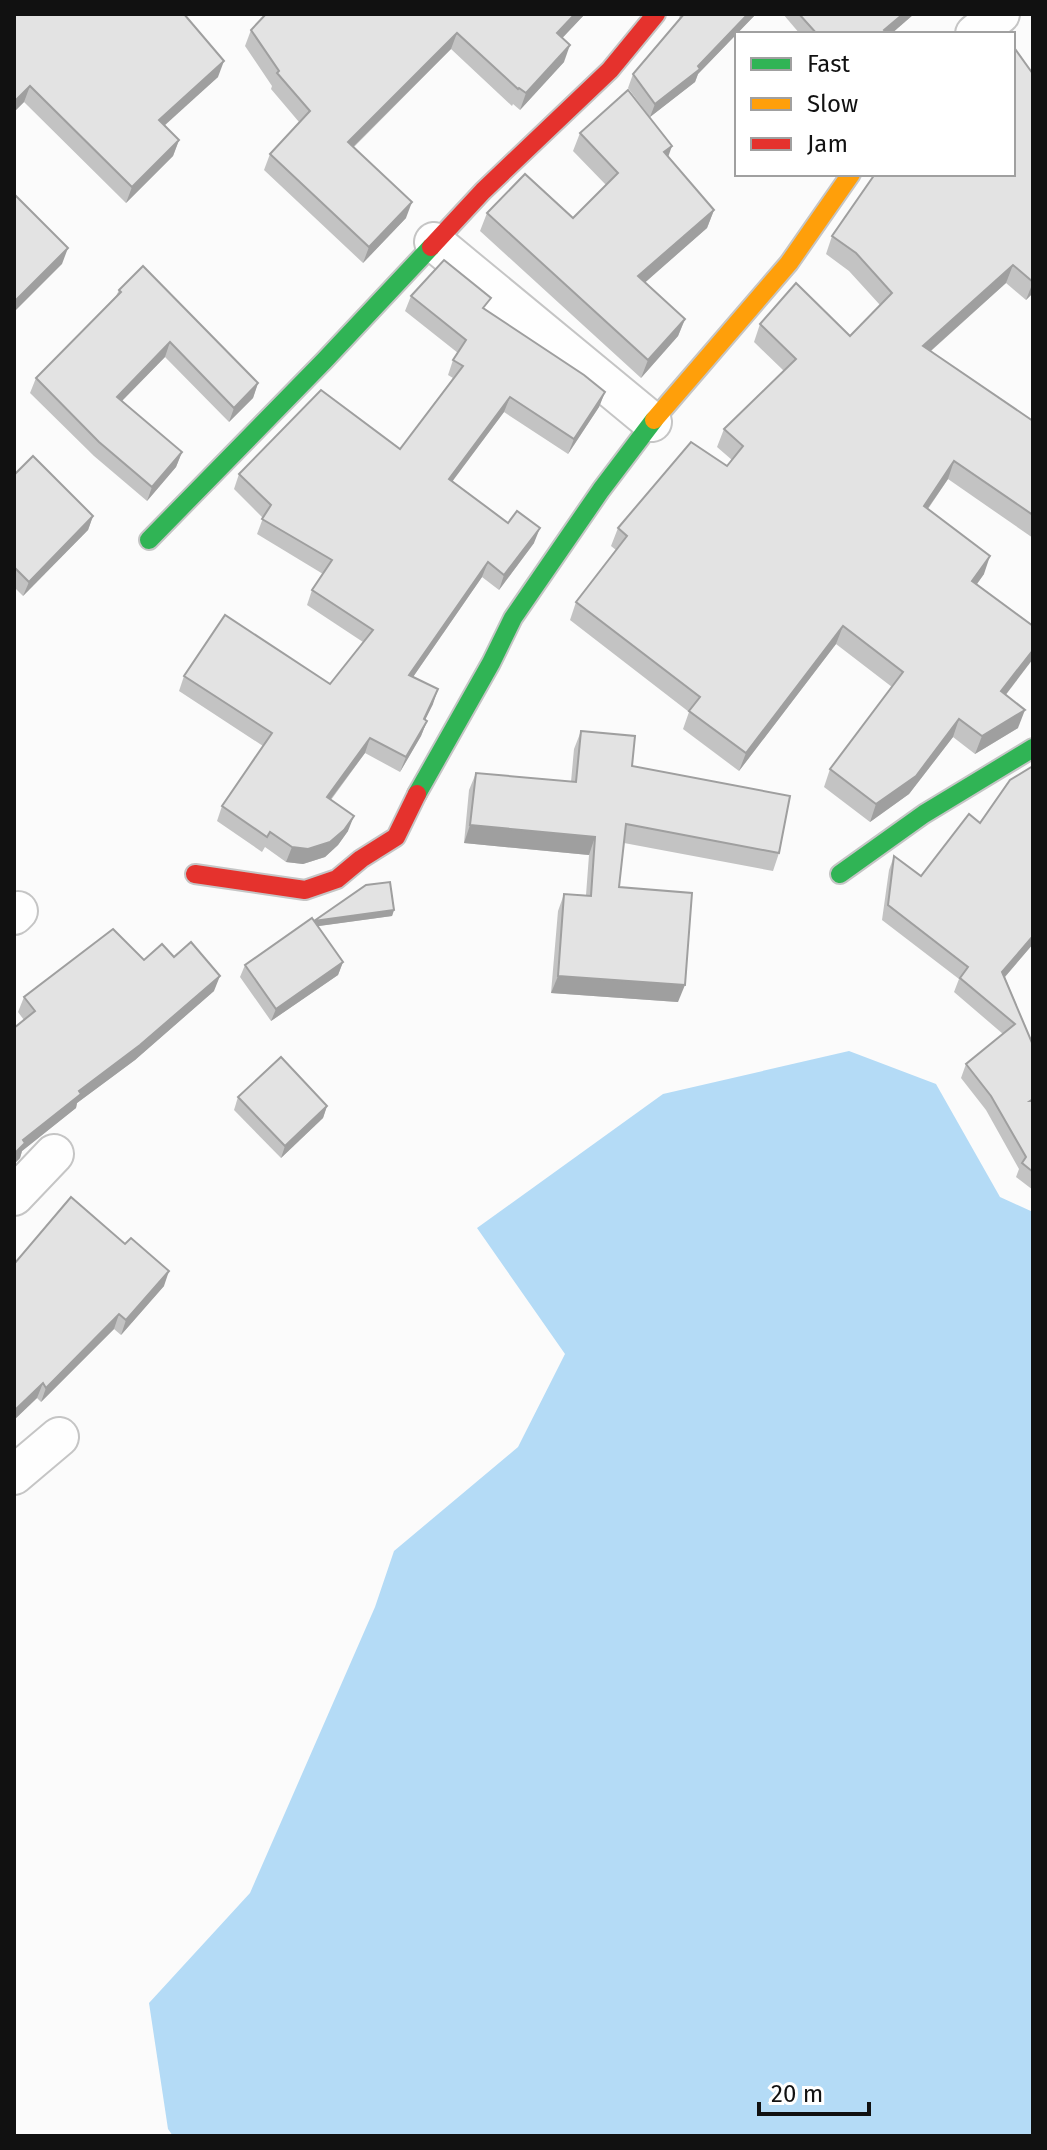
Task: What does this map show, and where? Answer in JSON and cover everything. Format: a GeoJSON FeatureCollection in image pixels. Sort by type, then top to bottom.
{"type":"FeatureCollection","features":[{"type":"Feature","properties":{"kind":"street"},"geometry":{"type":"LineString","coordinates":[[149,540],[324,361],[483,191],[610,70],[656,14]]}},
{"type":"Feature","properties":{"kind":"street"},"geometry":{"type":"LineString","coordinates":[[978,32],[1000,14]]}},
{"type":"Feature","properties":{"kind":"street"},"geometry":{"type":"LineString","coordinates":[[195,874],[305,890],[337,879],[396,837],[513,618],[652,422],[789,263],[850,176]]}},
{"type":"Feature","properties":{"kind":"street"},"geometry":{"type":"LineString","coordinates":[[434,242],[652,422]]}},
{"type":"Feature","properties":{"kind":"street"},"geometry":{"type":"LineString","coordinates":[[840,874],[924,814],[1033,748]]}},
{"type":"Feature","properties":{"kind":"street"},"geometry":{"type":"LineString","coordinates":[[14,1196],[54,1154]]}},
{"type":"Feature","properties":{"kind":"street"},"geometry":{"type":"LineString","coordinates":[[14,1475],[59,1437]]}},
{"type":"Feature","properties":{"kind":"water"},"geometry":{"type":"Polygon","coordinates":[[[849,1051],[936,1084],[1000,1197],[1033,1212],[1033,2136],[173,2136],[168,2129],[149,2003],[250,1893],[375,1607],[394,1551],[518,1447],[565,1354],[477,1228],[663,1094],[849,1051]]]}},
{"type":"Feature","properties":{"kind":"building"},"geometry":{"type":"Polygon","coordinates":[[[14,14],[184,14],[224,61],[159,120],[179,140],[132,187],[30,86],[14,102],[14,14]]]}},
{"type":"Feature","properties":{"kind":"building"},"geometry":{"type":"Polygon","coordinates":[[[266,14],[575,14],[557,33],[570,45],[526,93],[457,33],[348,142],[412,202],[369,247],[270,154],[310,111],[277,73],[279,71],[251,30],[266,14]]]}},
{"type":"Feature","properties":{"kind":"building"},"geometry":{"type":"Polygon","coordinates":[[[684,14],[748,14],[698,66],[700,69],[655,104],[633,74],[684,14]]]}},
{"type":"Feature","properties":{"kind":"building"},"geometry":{"type":"Polygon","coordinates":[[[799,14],[903,14],[884,30],[886,32],[815,32],[799,14]]]}},
{"type":"Feature","properties":{"kind":"building"},"geometry":{"type":"Polygon","coordinates":[[[1015,49],[1033,74],[1033,282],[1013,265],[923,346],[1033,421],[1033,515],[954,461],[924,506],[990,556],[972,581],[1033,626],[1033,650],[1001,691],[1025,710],[982,736],[959,719],[916,776],[876,804],[830,769],[903,672],[843,626],[746,753],[689,711],[700,697],[576,602],[627,536],[618,528],[691,442],[727,466],[743,446],[724,429],[796,359],[760,324],[796,283],[850,336],[892,293],[856,253],[832,236],[874,176],[1015,176],[1015,49]]]}},
{"type":"Feature","properties":{"kind":"building"},"geometry":{"type":"Polygon","coordinates":[[[628,90],[672,146],[664,152],[714,210],[638,276],[685,319],[648,360],[487,213],[525,174],[573,218],[618,173],[580,133],[628,90]]]}},
{"type":"Feature","properties":{"kind":"building"},"geometry":{"type":"Polygon","coordinates":[[[14,194],[68,248],[14,302],[14,194]]]}},
{"type":"Feature","properties":{"kind":"building"},"geometry":{"type":"Polygon","coordinates":[[[444,260],[491,298],[483,308],[605,392],[574,439],[510,397],[449,479],[508,523],[517,511],[540,528],[504,575],[488,562],[409,675],[438,689],[424,719],[427,721],[406,757],[370,738],[327,797],[354,816],[344,830],[330,842],[308,849],[292,847],[270,832],[267,837],[222,806],[272,733],[184,676],[225,615],[330,684],[373,630],[312,590],[332,560],[262,519],[271,505],[239,474],[321,390],[400,449],[463,366],[453,360],[466,340],[411,296],[444,260]]]}},
{"type":"Feature","properties":{"kind":"building"},"geometry":{"type":"Polygon","coordinates":[[[143,266],[258,383],[234,408],[170,342],[117,397],[182,452],[152,487],[99,442],[36,378],[143,266]]]}},
{"type":"Feature","properties":{"kind":"building"},"geometry":{"type":"Polygon","coordinates":[[[33,456],[93,516],[29,582],[14,567],[14,475],[33,456]]]}},
{"type":"Feature","properties":{"kind":"building"},"geometry":{"type":"Polygon","coordinates":[[[581,731],[635,736],[632,766],[790,796],[779,853],[626,824],[619,887],[692,893],[685,985],[558,976],[564,894],[591,896],[595,837],[470,825],[476,773],[576,782],[581,731]]]}},
{"type":"Feature","properties":{"kind":"building"},"geometry":{"type":"Polygon","coordinates":[[[1033,766],[1033,936],[1002,972],[1033,1045],[1033,1099],[1030,1101],[1033,1101],[1033,1172],[1022,1163],[1026,1157],[991,1096],[966,1064],[1015,1024],[960,978],[968,967],[888,905],[894,856],[921,876],[969,814],[980,823],[1010,780],[1033,766]]]}},
{"type":"Feature","properties":{"kind":"building"},"geometry":{"type":"Polygon","coordinates":[[[390,882],[394,910],[314,921],[366,885],[390,882]]]}},
{"type":"Feature","properties":{"kind":"building"},"geometry":{"type":"Polygon","coordinates":[[[312,918],[343,962],[276,1009],[245,965],[312,918]]]}},
{"type":"Feature","properties":{"kind":"building"},"geometry":{"type":"Polygon","coordinates":[[[113,929],[144,960],[162,944],[174,957],[191,942],[220,976],[140,1045],[79,1091],[81,1094],[23,1140],[25,1143],[14,1154],[14,1028],[35,1011],[24,997],[113,929]]]}},
{"type":"Feature","properties":{"kind":"building"},"geometry":{"type":"Polygon","coordinates":[[[281,1057],[327,1106],[285,1146],[238,1097],[281,1057]]]}},
{"type":"Feature","properties":{"kind":"building"},"geometry":{"type":"Polygon","coordinates":[[[71,1197],[125,1244],[131,1238],[169,1271],[126,1320],[119,1314],[46,1388],[43,1383],[14,1411],[14,1264],[71,1197]]]}},
{"type":"Feature","properties":{"kind":"traffic: fast"},"geometry":{"type":"LineString","coordinates":[[149,540],[431,247]]}},
{"type":"Feature","properties":{"kind":"traffic: fast"},"geometry":{"type":"LineString","coordinates":[[417,794],[513,618],[601,490],[654,420]]}},
{"type":"Feature","properties":{"kind":"traffic: fast"},"geometry":{"type":"LineString","coordinates":[[840,874],[924,814],[1033,748]]}},
{"type":"Feature","properties":{"kind":"traffic: slow"},"geometry":{"type":"LineString","coordinates":[[654,420],[789,263],[850,176]]}},
{"type":"Feature","properties":{"kind":"traffic: jam"},"geometry":{"type":"LineString","coordinates":[[431,247],[483,191],[610,70],[656,14]]}},
{"type":"Feature","properties":{"kind":"traffic: jam"},"geometry":{"type":"LineString","coordinates":[[195,874],[305,890],[337,879],[396,837],[417,794]]}}]}
